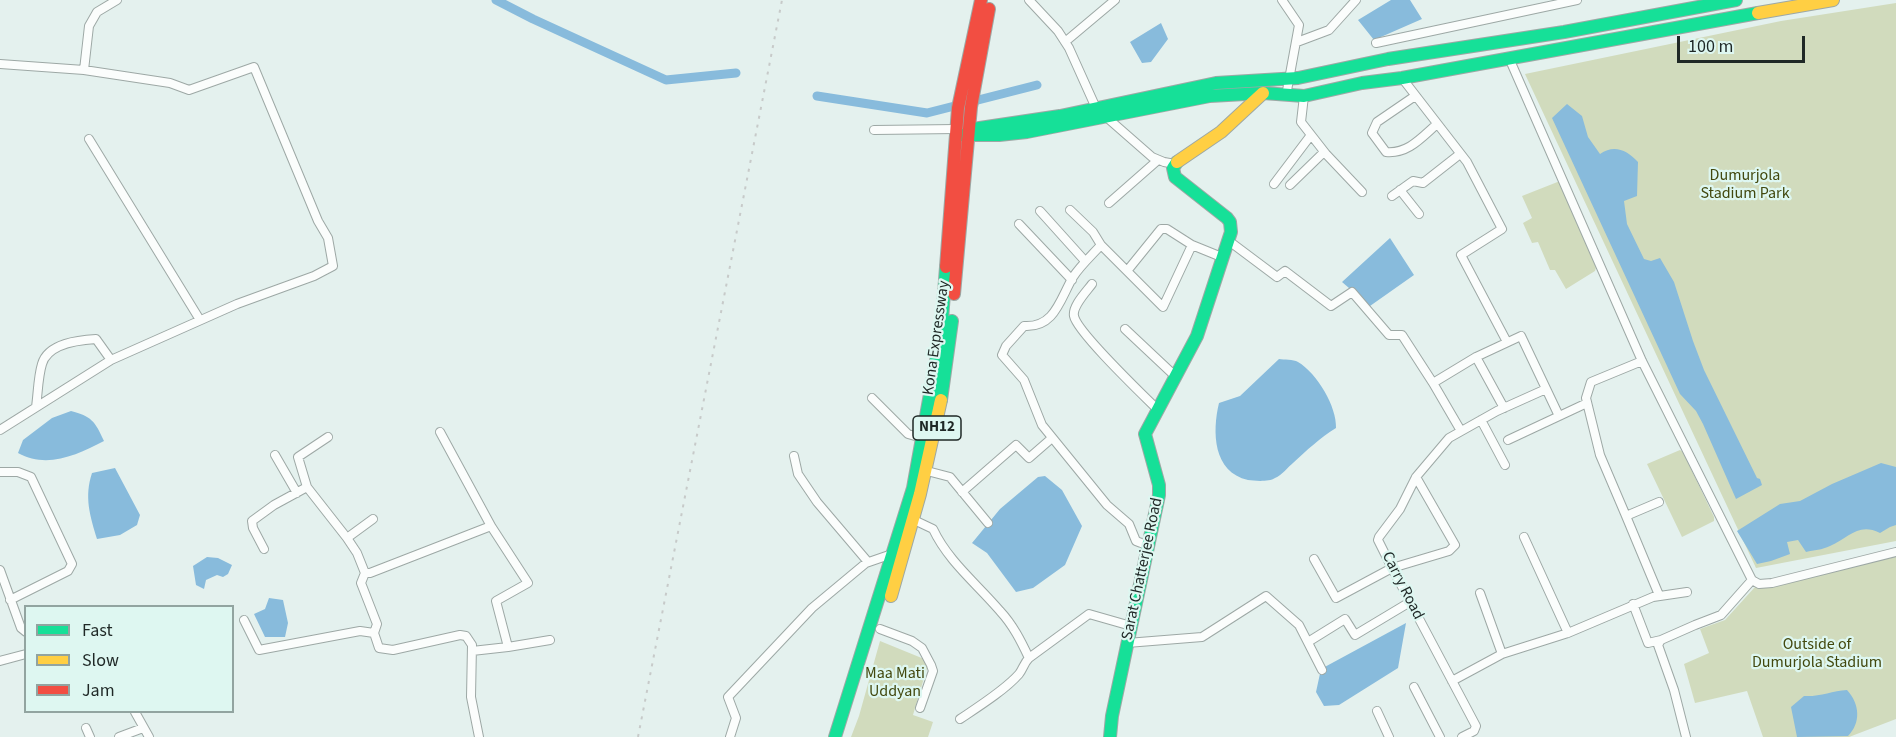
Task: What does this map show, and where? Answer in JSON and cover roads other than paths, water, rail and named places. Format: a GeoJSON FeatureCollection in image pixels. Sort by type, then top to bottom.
{"type":"FeatureCollection","features":[{"type":"Feature","properties":{"kind":"main road","name":"Kona Expressway"},"geometry":{"type":"LineString","coordinates":[[969,83],[981,0]]}},
{"type":"Feature","properties":{"kind":"main road","name":"Kona Expressway"},"geometry":{"type":"LineString","coordinates":[[835,737],[913,488],[941,333],[959,132],[969,83],[991,0]]}},
{"type":"Feature","properties":{"kind":"main road"},"geometry":{"type":"LineString","coordinates":[[959,132],[1096,108],[1216,83],[1289,79],[1388,58],[1564,32],[1682,5],[1736,0]]}},
{"type":"Feature","properties":{"kind":"main road"},"geometry":{"type":"LineString","coordinates":[[959,132],[999,135],[1027,132],[1210,96],[1263,93],[1304,96],[1362,83],[1402,78],[1833,0]]}},
{"type":"Feature","properties":{"kind":"main road"},"geometry":{"type":"LineString","coordinates":[[1229,242],[1230,222],[1180,183],[1173,172],[1175,164],[1221,132],[1263,93]]}},
{"type":"Feature","properties":{"kind":"main road","name":"Kona Expressway"},"geometry":{"type":"LineString","coordinates":[[845,737],[914,520],[935,437],[948,369],[959,132]]}},
{"type":"Feature","properties":{"kind":"main road","name":"Sarat Chatterjee Road"},"geometry":{"type":"LineString","coordinates":[[1110,737],[1112,716],[1149,546],[1159,485],[1145,434],[1197,336],[1229,242]]}},
{"type":"Feature","properties":{"kind":"street"},"geometry":{"type":"LineString","coordinates":[[84,70],[89,26],[97,12],[117,0]]}},
{"type":"Feature","properties":{"kind":"street"},"geometry":{"type":"LineString","coordinates":[[1029,0],[1058,31],[1065,42],[1096,108],[1152,157],[1175,164]]}},
{"type":"Feature","properties":{"kind":"street"},"geometry":{"type":"LineString","coordinates":[[1065,42],[1115,0]]}},
{"type":"Feature","properties":{"kind":"street"},"geometry":{"type":"LineString","coordinates":[[1282,0],[1299,25],[1286,96]]}},
{"type":"Feature","properties":{"kind":"street"},"geometry":{"type":"LineString","coordinates":[[1297,42],[1329,30],[1356,0]]}},
{"type":"Feature","properties":{"kind":"street"},"geometry":{"type":"LineString","coordinates":[[1376,43],[1577,0]]}},
{"type":"Feature","properties":{"kind":"street"},"geometry":{"type":"LineString","coordinates":[[1509,58],[1642,361],[1752,580],[1759,584],[1772,583],[1896,552]]}},
{"type":"Feature","properties":{"kind":"street"},"geometry":{"type":"LineString","coordinates":[[0,64],[84,70],[170,83],[189,90],[254,67],[318,220],[328,238],[333,266],[314,276],[237,304],[111,360],[0,430]]}},
{"type":"Feature","properties":{"kind":"street"},"geometry":{"type":"LineString","coordinates":[[1402,78],[1467,162],[1502,229],[1461,255],[1507,342]]}},
{"type":"Feature","properties":{"kind":"street"},"geometry":{"type":"LineString","coordinates":[[1304,96],[1300,120],[1324,152],[1362,192]]}},
{"type":"Feature","properties":{"kind":"street"},"geometry":{"type":"LineString","coordinates":[[1415,96],[1377,122],[1372,133],[1386,152],[1397,153],[1410,147],[1437,124]]}},
{"type":"Feature","properties":{"kind":"street"},"geometry":{"type":"LineString","coordinates":[[874,130],[959,132]]}},
{"type":"Feature","properties":{"kind":"street"},"geometry":{"type":"LineString","coordinates":[[1274,184],[1311,135]]}},
{"type":"Feature","properties":{"kind":"street"},"geometry":{"type":"LineString","coordinates":[[89,139],[200,321]]}},
{"type":"Feature","properties":{"kind":"street"},"geometry":{"type":"LineString","coordinates":[[1290,185],[1324,152]]}},
{"type":"Feature","properties":{"kind":"street"},"geometry":{"type":"LineString","coordinates":[[1392,196],[1413,181],[1423,183],[1460,154]]}},
{"type":"Feature","properties":{"kind":"street"},"geometry":{"type":"LineString","coordinates":[[1109,203],[1158,159]]}},
{"type":"Feature","properties":{"kind":"street"},"geometry":{"type":"LineString","coordinates":[[1400,190],[1419,214]]}},
{"type":"Feature","properties":{"kind":"street"},"geometry":{"type":"LineString","coordinates":[[1070,210],[1093,232],[1101,245],[1163,307],[1192,245]]}},
{"type":"Feature","properties":{"kind":"street"},"geometry":{"type":"LineString","coordinates":[[1040,211],[1086,261]]}},
{"type":"Feature","properties":{"kind":"street"},"geometry":{"type":"LineString","coordinates":[[1019,224],[1072,280]]}},
{"type":"Feature","properties":{"kind":"street"},"geometry":{"type":"LineString","coordinates":[[1127,271],[1161,229],[1167,229],[1192,245],[1224,258]]}},
{"type":"Feature","properties":{"kind":"street"},"geometry":{"type":"LineString","coordinates":[[1229,242],[1277,277],[1285,271],[1331,306],[1352,292],[1389,335],[1402,334],[1461,431]]}},
{"type":"Feature","properties":{"kind":"street"},"geometry":{"type":"LineString","coordinates":[[1101,245],[1072,280],[1050,316],[1043,323],[1024,326],[1006,346],[1002,355],[1024,380],[1042,425],[1052,438],[1091,482],[1107,505],[1128,524],[1136,541],[1149,546]]}},
{"type":"Feature","properties":{"kind":"street"},"geometry":{"type":"LineString","coordinates":[[1092,284],[1074,311],[1074,317],[1086,335],[1157,409]]}},
{"type":"Feature","properties":{"kind":"street"},"geometry":{"type":"LineString","coordinates":[[1125,329],[1175,376]]}},
{"type":"Feature","properties":{"kind":"street"},"geometry":{"type":"LineString","coordinates":[[1433,383],[1476,357],[1521,336],[1559,416]]}},
{"type":"Feature","properties":{"kind":"street"},"geometry":{"type":"LineString","coordinates":[[36,407],[42,362],[50,351],[77,340],[96,339],[111,360]]}},
{"type":"Feature","properties":{"kind":"street"},"geometry":{"type":"LineString","coordinates":[[1476,357],[1504,408]]}},
{"type":"Feature","properties":{"kind":"street"},"geometry":{"type":"LineString","coordinates":[[1642,361],[1591,382],[1586,398],[1600,454],[1659,595]]}},
{"type":"Feature","properties":{"kind":"street","name":"Carry Road"},"geometry":{"type":"LineString","coordinates":[[1462,737],[1478,733],[1378,540],[1400,509],[1416,477],[1449,438],[1504,408],[1546,389]]}},
{"type":"Feature","properties":{"kind":"street"},"geometry":{"type":"LineString","coordinates":[[872,398],[908,434],[922,438]]}},
{"type":"Feature","properties":{"kind":"street"},"geometry":{"type":"LineString","coordinates":[[1508,440],[1587,403]]}},
{"type":"Feature","properties":{"kind":"street"},"geometry":{"type":"LineString","coordinates":[[1481,420],[1505,465]]}},
{"type":"Feature","properties":{"kind":"street"},"geometry":{"type":"LineString","coordinates":[[440,432],[491,526],[528,581],[527,584],[496,602],[508,647]]}},
{"type":"Feature","properties":{"kind":"street"},"geometry":{"type":"LineString","coordinates":[[328,437],[298,457],[307,487],[357,554],[365,573],[361,583],[376,624],[375,633],[379,648],[393,650],[460,635],[466,636],[472,645],[471,697],[479,737]]}},
{"type":"Feature","properties":{"kind":"street"},"geometry":{"type":"LineString","coordinates":[[962,492],[1016,445],[1029,458],[1052,438]]}},
{"type":"Feature","properties":{"kind":"street"},"geometry":{"type":"LineString","coordinates":[[275,455],[297,493]]}},
{"type":"Feature","properties":{"kind":"street"},"geometry":{"type":"LineString","coordinates":[[794,456],[798,474],[817,502],[868,562]]}},
{"type":"Feature","properties":{"kind":"street"},"geometry":{"type":"LineString","coordinates":[[927,471],[950,477],[988,523]]}},
{"type":"Feature","properties":{"kind":"street"},"geometry":{"type":"LineString","coordinates":[[0,472],[18,472],[32,477],[72,564],[68,571],[10,600]]}},
{"type":"Feature","properties":{"kind":"street"},"geometry":{"type":"LineString","coordinates":[[1314,559],[1336,598],[1392,568],[1449,551],[1455,545],[1416,477]]}},
{"type":"Feature","properties":{"kind":"street"},"geometry":{"type":"LineString","coordinates":[[264,549],[253,528],[252,521],[274,505],[307,487]]}},
{"type":"Feature","properties":{"kind":"street"},"geometry":{"type":"LineString","coordinates":[[1626,516],[1659,502]]}},
{"type":"Feature","properties":{"kind":"street"},"geometry":{"type":"LineString","coordinates":[[347,538],[373,519]]}},
{"type":"Feature","properties":{"kind":"street"},"geometry":{"type":"LineString","coordinates":[[914,520],[933,529],[941,547],[1015,629],[1029,658]]}},
{"type":"Feature","properties":{"kind":"street"},"geometry":{"type":"LineString","coordinates":[[365,573],[491,526]]}},
{"type":"Feature","properties":{"kind":"street"},"geometry":{"type":"LineString","coordinates":[[1524,537],[1568,633]]}},
{"type":"Feature","properties":{"kind":"street"},"geometry":{"type":"LineString","coordinates":[[730,737],[736,718],[728,697],[812,608],[868,562],[892,554]]}},
{"type":"Feature","properties":{"kind":"street"},"geometry":{"type":"LineString","coordinates":[[0,570],[21,628],[24,630]]}},
{"type":"Feature","properties":{"kind":"street"},"geometry":{"type":"LineString","coordinates":[[1633,604],[1648,642],[1661,640],[1721,615],[1752,580]]}},
{"type":"Feature","properties":{"kind":"street"},"geometry":{"type":"LineString","coordinates":[[1452,681],[1503,654],[1568,633],[1633,604],[1659,595],[1687,592]]}},
{"type":"Feature","properties":{"kind":"street"},"geometry":{"type":"LineString","coordinates":[[1480,593],[1503,654]]}},
{"type":"Feature","properties":{"kind":"street"},"geometry":{"type":"LineString","coordinates":[[1127,643],[1202,637],[1266,596],[1299,625],[1322,670]]}},
{"type":"Feature","properties":{"kind":"street"},"geometry":{"type":"LineString","coordinates":[[1308,642],[1345,619],[1355,635],[1410,602]]}},
{"type":"Feature","properties":{"kind":"street"},"geometry":{"type":"LineString","coordinates":[[960,719],[1020,673],[1023,664],[1029,658],[1089,614],[1131,626]]}},
{"type":"Feature","properties":{"kind":"street"},"geometry":{"type":"LineString","coordinates":[[244,620],[259,650],[360,632],[375,633]]}},
{"type":"Feature","properties":{"kind":"street"},"geometry":{"type":"LineString","coordinates":[[880,629],[912,641],[922,648],[931,665],[933,671],[920,708]]}},
{"type":"Feature","properties":{"kind":"street"},"geometry":{"type":"LineString","coordinates":[[472,651],[550,640]]}},
{"type":"Feature","properties":{"kind":"street"},"geometry":{"type":"LineString","coordinates":[[1661,640],[1658,645],[1674,690],[1686,737]]}},
{"type":"Feature","properties":{"kind":"street"},"geometry":{"type":"LineString","coordinates":[[0,661],[24,655]]}},
{"type":"Feature","properties":{"kind":"street"},"geometry":{"type":"LineString","coordinates":[[1414,687],[1440,737]]}},
{"type":"Feature","properties":{"kind":"street"},"geometry":{"type":"LineString","coordinates":[[1377,711],[1389,737]]}},
{"type":"Feature","properties":{"kind":"street"},"geometry":{"type":"LineString","coordinates":[[136,713],[149,737]]}},
{"type":"Feature","properties":{"kind":"street"},"geometry":{"type":"LineString","coordinates":[[119,737],[143,728]]}},
{"type":"Feature","properties":{"kind":"water"},"geometry":{"type":"Polygon","coordinates":[[[1391,0],[1410,0],[1422,19],[1374,40],[1358,20],[1391,0]]]}},
{"type":"Feature","properties":{"kind":"water"},"geometry":{"type":"Polygon","coordinates":[[[1161,23],[1168,39],[1151,62],[1142,63],[1130,42],[1161,23]]]}},
{"type":"Feature","properties":{"kind":"water"},"geometry":{"type":"Polygon","coordinates":[[[1567,104],[1582,116],[1588,137],[1600,154],[1610,149],[1620,150],[1638,162],[1637,196],[1624,201],[1627,224],[1644,259],[1651,261],[1660,258],[1674,282],[1704,370],[1762,485],[1736,499],[1703,424],[1696,411],[1680,394],[1552,118],[1567,104]]]}},
{"type":"Feature","properties":{"kind":"water"},"geometry":{"type":"Polygon","coordinates":[[[1390,238],[1414,275],[1370,306],[1342,282],[1390,238]]]}},
{"type":"Feature","properties":{"kind":"water"},"geometry":{"type":"Polygon","coordinates":[[[1279,359],[1296,361],[1319,382],[1333,410],[1336,428],[1314,444],[1278,477],[1266,481],[1248,480],[1236,476],[1222,460],[1216,438],[1219,403],[1240,396],[1279,359]]]}},
{"type":"Feature","properties":{"kind":"water"},"geometry":{"type":"Polygon","coordinates":[[[71,411],[92,420],[104,441],[73,455],[51,460],[29,458],[18,453],[23,440],[52,418],[71,411]]]}},
{"type":"Feature","properties":{"kind":"water"},"geometry":{"type":"Polygon","coordinates":[[[1881,463],[1896,467],[1896,525],[1880,533],[1866,529],[1860,530],[1837,543],[1806,552],[1798,540],[1787,542],[1790,554],[1757,564],[1737,531],[1780,504],[1800,501],[1881,463]]]}},
{"type":"Feature","properties":{"kind":"water"},"geometry":{"type":"Polygon","coordinates":[[[115,468],[140,515],[137,525],[120,535],[97,539],[89,506],[88,490],[92,473],[115,468]]]}},
{"type":"Feature","properties":{"kind":"water"},"geometry":{"type":"Polygon","coordinates":[[[1045,476],[1062,490],[1082,526],[1065,565],[1033,588],[1016,592],[987,553],[972,543],[1000,509],[1038,477],[1045,476]]]}},
{"type":"Feature","properties":{"kind":"water"},"geometry":{"type":"Polygon","coordinates":[[[207,557],[218,558],[232,565],[228,574],[223,577],[217,575],[206,580],[204,589],[196,585],[193,566],[207,557]]]}},
{"type":"Feature","properties":{"kind":"water"},"geometry":{"type":"Polygon","coordinates":[[[269,598],[283,600],[288,623],[285,637],[265,637],[254,614],[265,609],[269,598]]]}},
{"type":"Feature","properties":{"kind":"water"},"geometry":{"type":"Polygon","coordinates":[[[1406,623],[1398,668],[1339,705],[1324,706],[1316,692],[1321,669],[1406,623]]]}},
{"type":"Feature","properties":{"kind":"water"},"geometry":{"type":"Polygon","coordinates":[[[1847,690],[1854,701],[1857,713],[1855,725],[1848,736],[1797,737],[1791,707],[1804,696],[1847,690]]]}},
{"type":"Feature","properties":{"kind":"waterway"},"geometry":{"type":"LineString","coordinates":[[496,0],[666,80],[736,73]]}},
{"type":"Feature","properties":{"kind":"waterway"},"geometry":{"type":"LineString","coordinates":[[817,96],[927,113],[1037,85]]}},
{"type":"Feature","properties":{"kind":"railway"},"geometry":{"type":"LineString","coordinates":[[638,737],[782,0]]}},
{"type":"Feature","properties":{"kind":"park label","name":"Dumurjola Stadium Park"},"geometry":{"type":"Point","coordinates":[1745,185]}},
{"type":"Feature","properties":{"kind":"park label","name":"Outside of Dumurjola Stadium"},"geometry":{"type":"Point","coordinates":[1817,654]}},
{"type":"Feature","properties":{"kind":"park label","name":"Maa Mati Uddyan"},"geometry":{"type":"Point","coordinates":[895,683]}}]}
